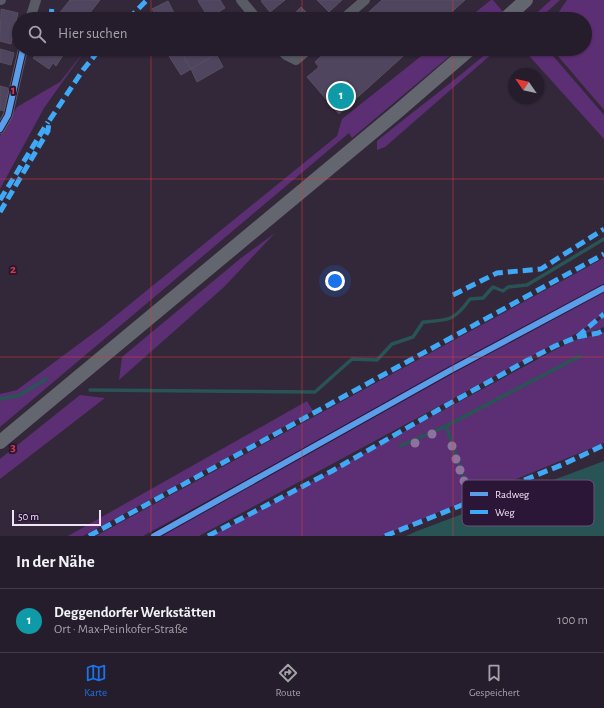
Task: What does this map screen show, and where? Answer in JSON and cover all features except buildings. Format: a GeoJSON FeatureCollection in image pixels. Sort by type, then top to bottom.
{"type":"FeatureCollection","features":[{"type":"Feature","properties":{"kind":"main road"},"geometry":{"type":"LineString","coordinates":[[512,12],[526,0]]}},
{"type":"Feature","properties":{"kind":"main road"},"geometry":{"type":"LineString","coordinates":[[0,442],[397,112],[462,56]]}},
{"type":"Feature","properties":{"kind":"street"},"geometry":{"type":"LineString","coordinates":[[32,12],[36,0]]}},
{"type":"Feature","properties":{"kind":"street"},"geometry":{"type":"LineString","coordinates":[[241,0],[250,12]]}},
{"type":"Feature","properties":{"kind":"street"},"geometry":{"type":"LineString","coordinates":[[351,12],[365,0]]}},
{"type":"Feature","properties":{"kind":"street"},"geometry":{"type":"LineString","coordinates":[[0,129],[8,115],[21,56]]}},
{"type":"Feature","properties":{"kind":"street"},"geometry":{"type":"LineString","coordinates":[[286,56],[296,60],[301,56]]}},
{"type":"Feature","properties":{"kind":"shaded area"},"geometry":{"type":"Polygon","coordinates":[[[493,0],[503,12],[476,12],[493,0]]]}},
{"type":"Feature","properties":{"kind":"shaded area"},"geometry":{"type":"Polygon","coordinates":[[[551,0],[560,0],[547,12],[538,12],[551,0]]]}},
{"type":"Feature","properties":{"kind":"shaded area"},"geometry":{"type":"Polygon","coordinates":[[[567,0],[604,0],[604,110],[558,56],[592,56],[592,12],[559,12],[567,0]]]}},
{"type":"Feature","properties":{"kind":"shaded area"},"geometry":{"type":"Polygon","coordinates":[[[81,56],[44,108],[0,189],[0,136],[17,107],[60,82],[81,56]]]}},
{"type":"Feature","properties":{"kind":"shaded area"},"geometry":{"type":"Polygon","coordinates":[[[421,56],[450,56],[352,138],[349,133],[0,427],[0,394],[17,390],[103,326],[337,136],[342,119],[421,56]]]}},
{"type":"Feature","properties":{"kind":"shaded area"},"geometry":{"type":"Polygon","coordinates":[[[484,56],[489,56],[385,147],[377,150],[377,141],[484,56]]]}},
{"type":"Feature","properties":{"kind":"shaded area"},"geometry":{"type":"Polygon","coordinates":[[[529,56],[553,56],[604,115],[604,139],[544,72],[544,68],[540,68],[529,56]]]}},
{"type":"Feature","properties":{"kind":"shaded area"},"geometry":{"type":"Polygon","coordinates":[[[275,233],[224,287],[119,380],[122,357],[241,258],[275,233]]]}},
{"type":"Feature","properties":{"kind":"shaded area"},"geometry":{"type":"Polygon","coordinates":[[[604,258],[604,285],[143,536],[96,536],[604,258]]]}},
{"type":"Feature","properties":{"kind":"shaded area"},"geometry":{"type":"Polygon","coordinates":[[[604,290],[604,312],[587,326],[570,337],[556,343],[199,536],[157,536],[604,290]]]}},
{"type":"Feature","properties":{"kind":"shaded area"},"geometry":{"type":"Polygon","coordinates":[[[604,316],[604,327],[584,333],[604,316]]]}},
{"type":"Feature","properties":{"kind":"shaded area"},"geometry":{"type":"Polygon","coordinates":[[[604,332],[604,443],[514,480],[462,480],[462,502],[382,536],[211,536],[573,341],[604,332]],[[445,425],[398,446],[399,447],[445,427],[450,438],[445,425]]]}},
{"type":"Feature","properties":{"kind":"shaded area"},"geometry":{"type":"Polygon","coordinates":[[[80,395],[105,398],[0,479],[0,459],[80,395]]]}},
{"type":"Feature","properties":{"kind":"shaded area"},"geometry":{"type":"Polygon","coordinates":[[[307,401],[313,411],[83,536],[68,536],[307,401]]]}},
{"type":"Feature","properties":{"kind":"shaded area"},"geometry":{"type":"Polygon","coordinates":[[[604,461],[604,536],[406,536],[462,514],[462,526],[594,526],[594,480],[553,480],[604,461]]]}},
{"type":"Feature","properties":{"kind":"waterway"},"geometry":{"type":"LineString","coordinates":[[90,390],[315,392],[352,359],[377,360],[392,344],[413,337],[423,322],[439,321],[450,318],[460,312],[470,299],[483,298],[493,287],[503,291],[508,287],[527,285],[604,239]]}},
{"type":"Feature","properties":{"kind":"waterway"},"geometry":{"type":"LineString","coordinates":[[446,426],[580,356]]}},
{"type":"Feature","properties":{"kind":"waterway"},"geometry":{"type":"LineString","coordinates":[[0,399],[20,395],[46,379]]}},
{"type":"Feature","properties":{"kind":"waterway"},"geometry":{"type":"LineString","coordinates":[[400,446],[446,426],[465,480]]}},
{"type":"Feature","properties":{"kind":"marked path"},"geometry":{"type":"LineString","coordinates":[[135,12],[147,0]]}},
{"type":"Feature","properties":{"kind":"marked path"},"geometry":{"type":"LineString","coordinates":[[52,6],[52,12]]}},
{"type":"Feature","properties":{"kind":"marked path"},"geometry":{"type":"LineString","coordinates":[[0,212],[48,131],[49,121],[83,70],[94,56]]}},
{"type":"Feature","properties":{"kind":"marked path"},"geometry":{"type":"LineString","coordinates":[[0,200],[48,122]]}},
{"type":"Feature","properties":{"kind":"marked path"},"geometry":{"type":"LineString","coordinates":[[453,295],[497,273],[541,269],[604,229]]}},
{"type":"Feature","properties":{"kind":"marked path"},"geometry":{"type":"LineString","coordinates":[[89,536],[604,254]]}},
{"type":"Feature","properties":{"kind":"marked path"},"geometry":{"type":"LineString","coordinates":[[208,536],[332,471],[526,361],[555,346],[577,337],[604,314]]}},
{"type":"Feature","properties":{"kind":"marked path"},"geometry":{"type":"LineString","coordinates":[[577,337],[598,333],[604,330]]}},
{"type":"Feature","properties":{"kind":"marked path"},"geometry":{"type":"LineString","coordinates":[[524,480],[564,464],[604,445]]}},
{"type":"Feature","properties":{"kind":"marked path"},"geometry":{"type":"LineString","coordinates":[[385,536],[462,505]]}},
{"type":"Feature","properties":{"kind":"cycle path"},"geometry":{"type":"LineString","coordinates":[[0,129],[8,115],[21,56]]}},
{"type":"Feature","properties":{"kind":"cycle path"},"geometry":{"type":"LineString","coordinates":[[154,536],[449,371],[604,288]]}},
{"type":"Feature","properties":{"kind":"place","name":"Deggendorfer Werkstätten"},"geometry":{"type":"Point","coordinates":[341,96]}}]}
